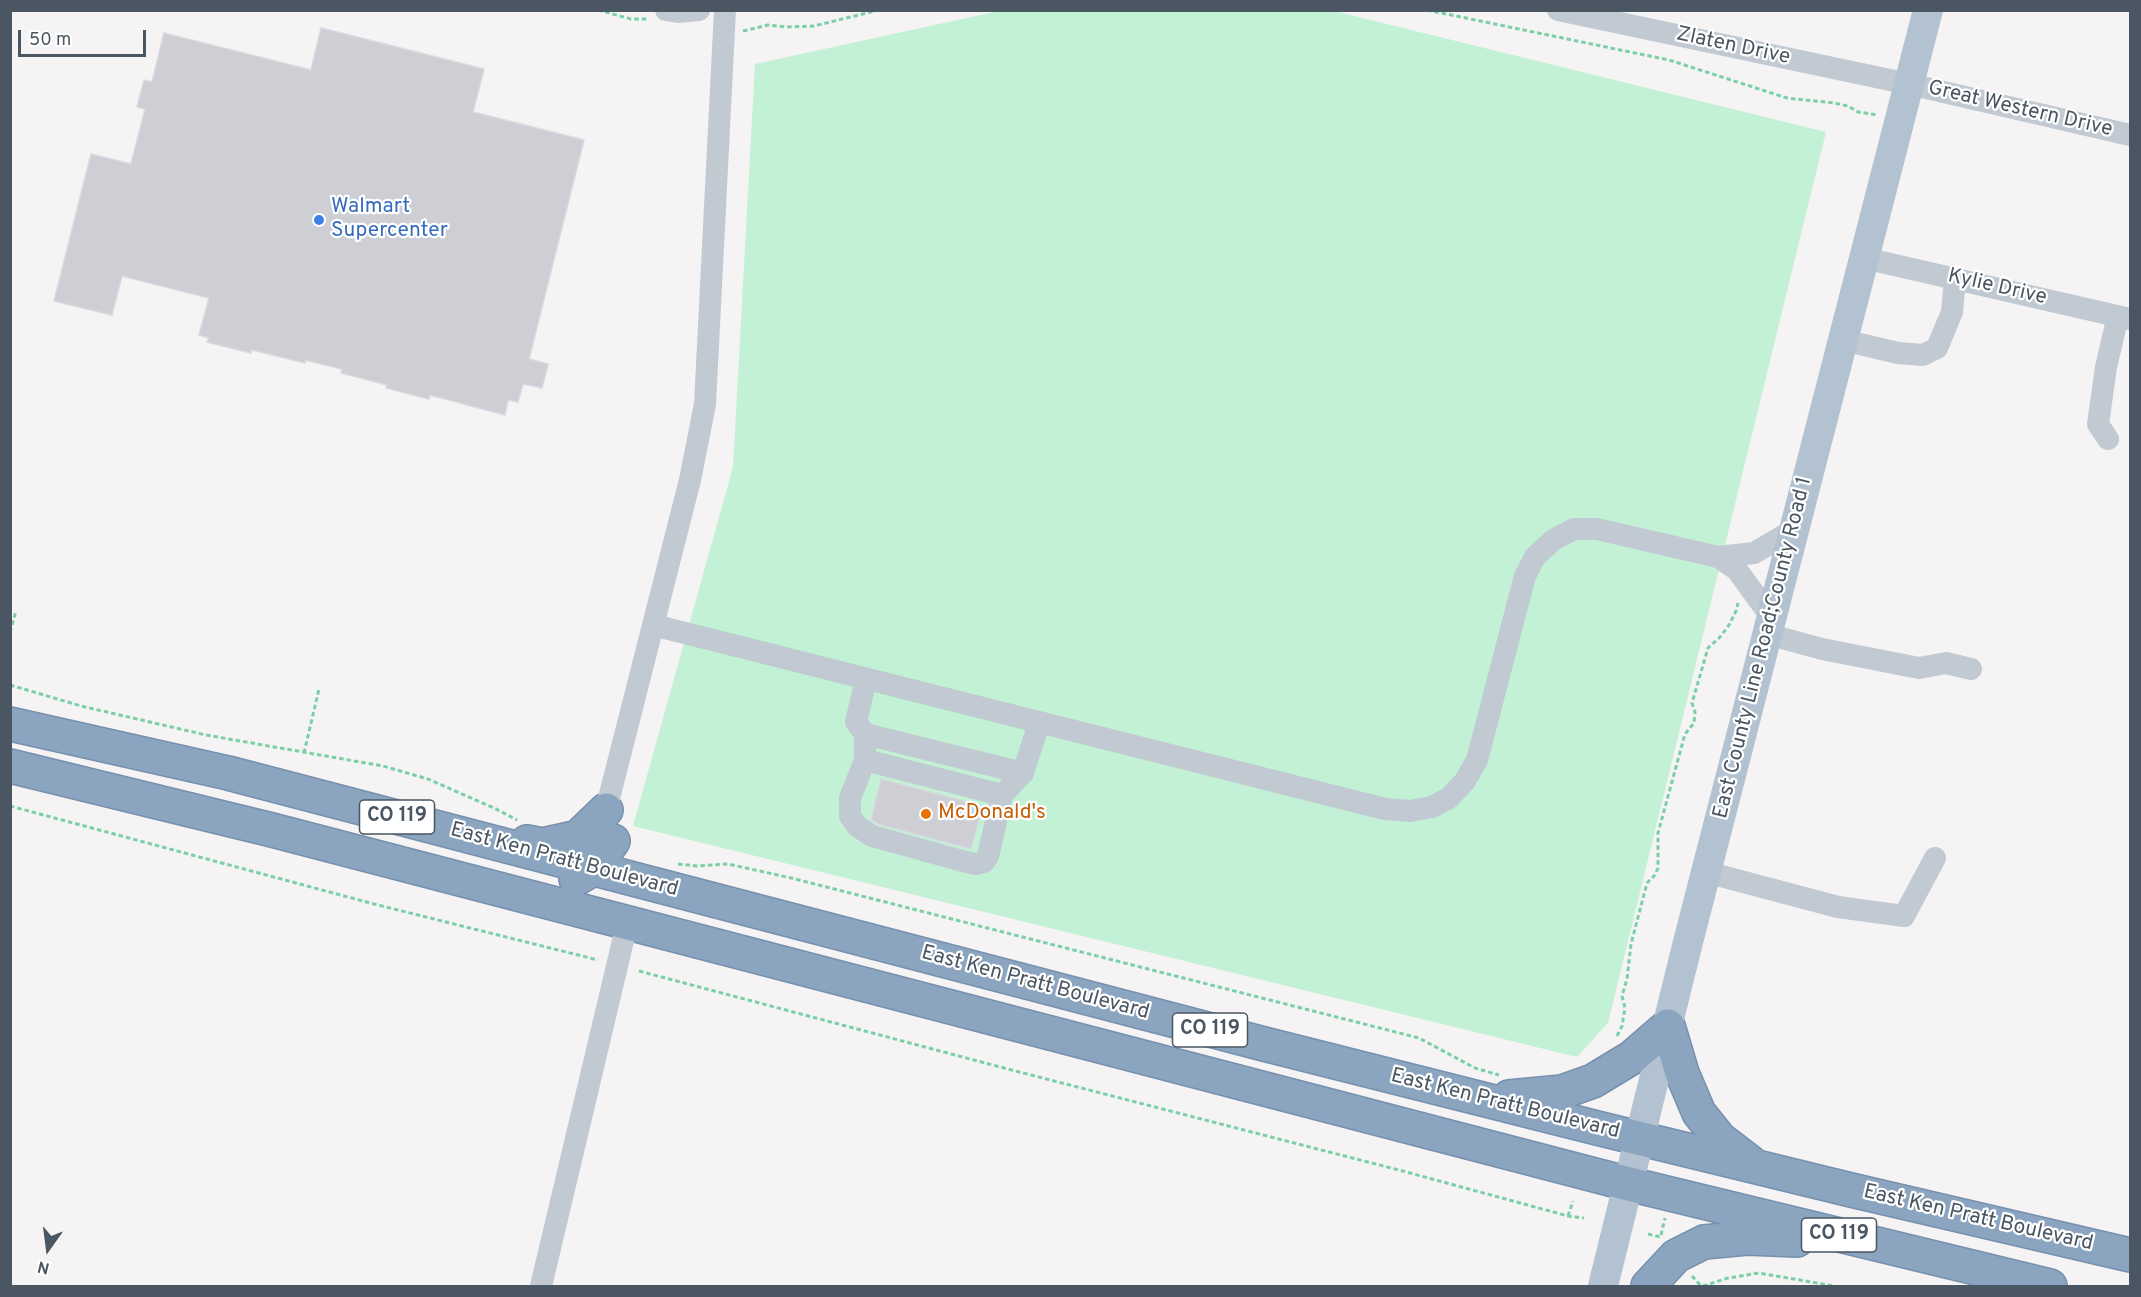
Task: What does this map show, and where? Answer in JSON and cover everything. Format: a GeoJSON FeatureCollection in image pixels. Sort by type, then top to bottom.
{"type":"FeatureCollection","features":[{"type":"Feature","properties":{"kind":"highway","name":"East Ken Pratt Boulevard"},"geometry":{"type":"LineString","coordinates":[[10,724],[228,773],[1276,1047],[1640,1139],[2130,1255]]}},
{"type":"Feature","properties":{"kind":"highway","name":"East Ken Pratt Boulevard"},"geometry":{"type":"LineString","coordinates":[[10,766],[283,833],[1629,1184],[2050,1287]]}},
{"type":"Feature","properties":{"kind":"highway"},"geometry":{"type":"LineString","coordinates":[[129,796],[151,790],[548,892],[560,890],[593,868],[613,841]]}},
{"type":"Feature","properties":{"kind":"highway"},"geometry":{"type":"LineString","coordinates":[[387,815],[542,845],[578,837],[606,810]]}},
{"type":"Feature","properties":{"kind":"highway"},"geometry":{"type":"LineString","coordinates":[[606,810],[613,841],[629,860],[781,918]]}},
{"type":"Feature","properties":{"kind":"highway"},"geometry":{"type":"LineString","coordinates":[[1471,1096],[1515,1097],[1562,1092],[1593,1082],[1631,1058],[1668,1026],[1682,1073],[1699,1113],[1720,1139],[1756,1167]]}},
{"type":"Feature","properties":{"kind":"highway"},"geometry":{"type":"LineString","coordinates":[[1648,1287],[1676,1256],[1704,1242],[1747,1238],[1874,1244]]}},
{"type":"Feature","properties":{"kind":"main road","name":"East County Line Road;County Road 1"},"geometry":{"type":"LineString","coordinates":[[1604,1287],[1706,872],[1928,10]]}},
{"type":"Feature","properties":{"kind":"street"},"geometry":{"type":"LineString","coordinates":[[666,10],[678,12],[699,10]]}},
{"type":"Feature","properties":{"kind":"street"},"geometry":{"type":"LineString","coordinates":[[606,810],[690,480],[705,404],[725,10]]}},
{"type":"Feature","properties":{"kind":"street","name":"Zlaten Drive"},"geometry":{"type":"LineString","coordinates":[[1558,10],[1909,84]]}},
{"type":"Feature","properties":{"kind":"street","name":"Great Western Drive"},"geometry":{"type":"LineString","coordinates":[[1909,84],[2130,135]]}},
{"type":"Feature","properties":{"kind":"street","name":"Kylie Drive"},"geometry":{"type":"LineString","coordinates":[[1864,258],[2124,317]]}},
{"type":"Feature","properties":{"kind":"street"},"geometry":{"type":"LineString","coordinates":[[1843,340],[1898,353],[1923,355],[1937,348],[1952,312],[1955,279]]}},
{"type":"Feature","properties":{"kind":"street"},"geometry":{"type":"LineString","coordinates":[[2108,439],[2098,424],[2106,367],[2124,317]]}},
{"type":"Feature","properties":{"kind":"street"},"geometry":{"type":"LineString","coordinates":[[653,625],[1385,809],[1410,810],[1432,807],[1449,798],[1465,781],[1476,760],[1525,576],[1535,557],[1553,540],[1574,529],[1598,529],[1718,557],[1754,553],[1795,529]]}},
{"type":"Feature","properties":{"kind":"street"},"geometry":{"type":"LineString","coordinates":[[1718,557],[1737,570],[1770,626],[1822,649],[1919,668],[1946,663],[1971,669]]}},
{"type":"Feature","properties":{"kind":"street"},"geometry":{"type":"LineString","coordinates":[[866,679],[856,722],[865,734],[865,760],[850,798],[850,816],[856,826],[872,836],[966,862],[976,864],[984,862],[988,856],[1002,795],[1023,773],[1039,723]]}},
{"type":"Feature","properties":{"kind":"street"},"geometry":{"type":"LineString","coordinates":[[865,734],[1023,773]]}},
{"type":"Feature","properties":{"kind":"street"},"geometry":{"type":"LineString","coordinates":[[865,760],[1002,795]]}},
{"type":"Feature","properties":{"kind":"street"},"geometry":{"type":"LineString","coordinates":[[1706,872],[1838,907],[1904,916],[1935,858]]}},
{"type":"Feature","properties":{"kind":"street"},"geometry":{"type":"LineString","coordinates":[[541,1287],[627,924]]}},
{"type":"Feature","properties":{"kind":"path"},"geometry":{"type":"LineString","coordinates":[[1427,10],[1669,60],[1786,98],[1834,103],[1848,106],[1858,112],[1900,119]]}},
{"type":"Feature","properties":{"kind":"path"},"geometry":{"type":"LineString","coordinates":[[1614,1041],[1622,1026],[1625,1008],[1623,996],[1631,944],[1647,883],[1658,868],[1659,833],[1685,734],[1694,723],[1695,712],[1692,703],[1708,648],[1729,625],[1736,611],[1738,599]]}},
{"type":"Feature","properties":{"kind":"path"},"geometry":{"type":"LineString","coordinates":[[10,632],[16,611]]}},
{"type":"Feature","properties":{"kind":"path"},"geometry":{"type":"LineString","coordinates":[[10,686],[81,706],[194,732],[383,766],[428,779],[494,808],[522,824]]}},
{"type":"Feature","properties":{"kind":"path"},"geometry":{"type":"LineString","coordinates":[[304,753],[319,689]]}},
{"type":"Feature","properties":{"kind":"path"},"geometry":{"type":"LineString","coordinates":[[10,806],[374,904],[606,962]]}},
{"type":"Feature","properties":{"kind":"path"},"geometry":{"type":"LineString","coordinates":[[672,863],[697,866],[728,864],[790,878],[1419,1038],[1475,1068],[1504,1077]]}},
{"type":"Feature","properties":{"kind":"path"},"geometry":{"type":"LineString","coordinates":[[639,971],[1568,1216],[1584,1218]]}},
{"type":"Feature","properties":{"kind":"path"},"geometry":{"type":"LineString","coordinates":[[1568,1216],[1573,1201]]}},
{"type":"Feature","properties":{"kind":"path"},"geometry":{"type":"LineString","coordinates":[[1648,1234],[1661,1237],[1667,1208]]}},
{"type":"Feature","properties":{"kind":"path"},"geometry":{"type":"LineString","coordinates":[[1703,1287],[1728,1278],[1759,1273],[1834,1287]]}},
{"type":"Feature","properties":{"kind":"green space"},"geometry":{"type":"Polygon","coordinates":[[[999,11],[1334,11],[1826,132],[1608,1023],[1577,1057],[633,826],[733,467],[755,64],[999,11]]]}},
{"type":"Feature","properties":{"kind":"building","name":"Walmart Supercenter"},"geometry":{"type":"Polygon","coordinates":[[[321,28],[484,69],[473,112],[584,140],[529,359],[548,364],[542,388],[523,384],[518,402],[508,400],[505,415],[430,395],[429,399],[386,388],[387,385],[341,373],[342,369],[252,350],[251,353],[207,342],[209,338],[199,335],[209,298],[122,276],[112,315],[54,301],[91,154],[131,164],[145,109],[137,107],[144,80],[152,82],[164,33],[311,70],[321,28]]]}},
{"type":"Feature","properties":{"kind":"building","name":"McDonald's"},"geometry":{"type":"Polygon","coordinates":[[[881,779],[983,806],[971,849],[878,824],[871,819],[881,779]]]}},
{"type":"Feature","properties":{"kind":"place","name":"Walmart Supercenter"},"geometry":{"type":"Point","coordinates":[319,220]}},
{"type":"Feature","properties":{"kind":"place","name":"McDonald's"},"geometry":{"type":"Point","coordinates":[926,814]}}]}
